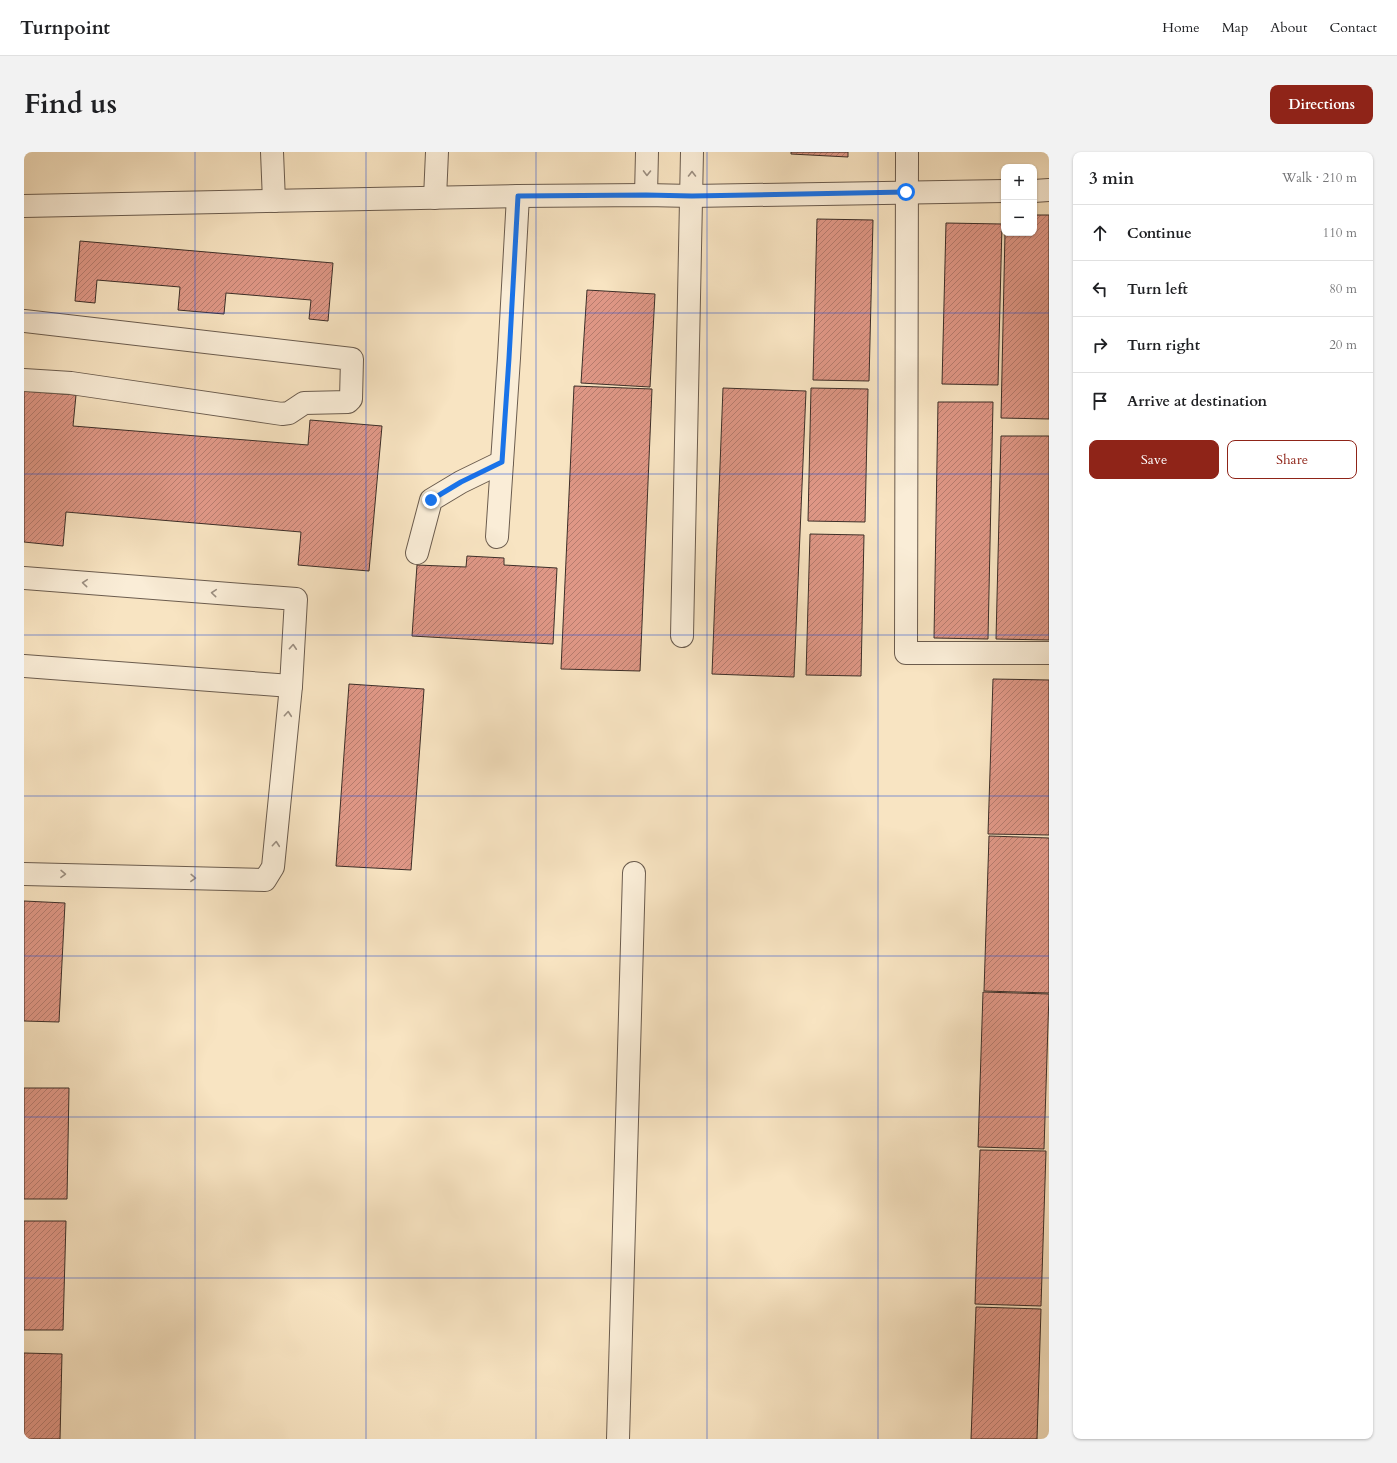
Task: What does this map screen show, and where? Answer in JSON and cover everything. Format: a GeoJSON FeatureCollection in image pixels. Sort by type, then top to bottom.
{"type":"FeatureCollection","features":[{"type":"Feature","properties":{"kind":"street"},"geometry":{"type":"LineString","coordinates":[[272,152],[274,201]]}},
{"type":"Feature","properties":{"kind":"street"},"geometry":{"type":"LineString","coordinates":[[435,198],[437,152]]}},
{"type":"Feature","properties":{"kind":"street"},"geometry":{"type":"LineString","coordinates":[[646,195],[647,152]]}},
{"type":"Feature","properties":{"kind":"street"},"geometry":{"type":"LineString","coordinates":[[682,636],[692,152]]}},
{"type":"Feature","properties":{"kind":"street"},"geometry":{"type":"LineString","coordinates":[[907,152],[906,653],[1049,654]]}},
{"type":"Feature","properties":{"kind":"street"},"geometry":{"type":"LineString","coordinates":[[1037,190],[1049,190]]}},
{"type":"Feature","properties":{"kind":"street"},"geometry":{"type":"LineString","coordinates":[[24,206],[518,196],[692,196],[1001,191]]}},
{"type":"Feature","properties":{"kind":"street"},"geometry":{"type":"LineString","coordinates":[[497,537],[518,196]]}},
{"type":"Feature","properties":{"kind":"street"},"geometry":{"type":"LineString","coordinates":[[24,320],[352,359],[351,399],[348,402],[304,403],[289,413],[282,414],[71,383],[24,380]]}},
{"type":"Feature","properties":{"kind":"street"},"geometry":{"type":"LineString","coordinates":[[417,553],[431,500],[461,482],[502,462]]}},
{"type":"Feature","properties":{"kind":"street"},"geometry":{"type":"LineString","coordinates":[[24,578],[296,599],[291,686],[273,867],[265,880],[24,874]]}},
{"type":"Feature","properties":{"kind":"street"},"geometry":{"type":"LineString","coordinates":[[24,666],[291,686]]}},
{"type":"Feature","properties":{"kind":"street"},"geometry":{"type":"LineString","coordinates":[[618,1439],[634,873]]}},
{"type":"Feature","properties":{"kind":"building"},"geometry":{"type":"Polygon","coordinates":[[[791,152],[848,152],[848,157],[791,154],[791,152]]]}},
{"type":"Feature","properties":{"kind":"building"},"geometry":{"type":"Polygon","coordinates":[[[1037,215],[1049,215],[1049,419],[1001,418],[1005,236],[1037,236],[1037,215]]]}},
{"type":"Feature","properties":{"kind":"building"},"geometry":{"type":"Polygon","coordinates":[[[817,219],[873,220],[869,381],[813,380],[817,219]]]}},
{"type":"Feature","properties":{"kind":"building"},"geometry":{"type":"Polygon","coordinates":[[[946,223],[1001,224],[998,385],[942,384],[946,223]]]}},
{"type":"Feature","properties":{"kind":"building"},"geometry":{"type":"Polygon","coordinates":[[[80,241],[333,263],[328,321],[309,319],[311,300],[226,293],[224,314],[178,310],[180,287],[97,280],[95,303],[75,301],[80,241]]]}},
{"type":"Feature","properties":{"kind":"building"},"geometry":{"type":"Polygon","coordinates":[[[587,290],[655,294],[650,387],[581,383],[587,290]]]}},
{"type":"Feature","properties":{"kind":"building"},"geometry":{"type":"Polygon","coordinates":[[[574,386],[652,389],[640,671],[561,669],[574,386]]]}},
{"type":"Feature","properties":{"kind":"building"},"geometry":{"type":"Polygon","coordinates":[[[723,388],[806,391],[794,677],[712,674],[723,388]]]}},
{"type":"Feature","properties":{"kind":"building"},"geometry":{"type":"Polygon","coordinates":[[[811,388],[868,389],[865,522],[808,521],[811,388]]]}},
{"type":"Feature","properties":{"kind":"building"},"geometry":{"type":"Polygon","coordinates":[[[24,391],[76,395],[73,426],[308,445],[310,420],[382,426],[369,571],[298,565],[301,532],[66,512],[63,546],[24,542],[24,391]]]}},
{"type":"Feature","properties":{"kind":"building"},"geometry":{"type":"Polygon","coordinates":[[[938,402],[993,402],[988,639],[934,638],[938,402]]]}},
{"type":"Feature","properties":{"kind":"building"},"geometry":{"type":"Polygon","coordinates":[[[1001,436],[1049,436],[1049,640],[996,639],[1001,436]]]}},
{"type":"Feature","properties":{"kind":"building"},"geometry":{"type":"Polygon","coordinates":[[[810,534],[864,535],[861,676],[806,675],[810,534]]]}},
{"type":"Feature","properties":{"kind":"building"},"geometry":{"type":"Polygon","coordinates":[[[467,556],[504,558],[504,565],[557,568],[553,644],[412,636],[417,565],[466,567],[467,556]]]}},
{"type":"Feature","properties":{"kind":"building"},"geometry":{"type":"Polygon","coordinates":[[[993,679],[1049,680],[1049,835],[988,834],[993,679]]]}},
{"type":"Feature","properties":{"kind":"building"},"geometry":{"type":"Polygon","coordinates":[[[349,684],[424,689],[411,870],[336,866],[349,684]]]}},
{"type":"Feature","properties":{"kind":"building"},"geometry":{"type":"Polygon","coordinates":[[[989,836],[1049,838],[1049,993],[984,991],[989,836]]]}},
{"type":"Feature","properties":{"kind":"building"},"geometry":{"type":"Polygon","coordinates":[[[24,901],[65,903],[59,1022],[24,1021],[24,901]]]}},
{"type":"Feature","properties":{"kind":"building"},"geometry":{"type":"Polygon","coordinates":[[[983,992],[1049,994],[1044,1149],[978,1147],[983,992]]]}},
{"type":"Feature","properties":{"kind":"building"},"geometry":{"type":"Polygon","coordinates":[[[24,1088],[69,1088],[67,1199],[24,1199],[24,1088]]]}},
{"type":"Feature","properties":{"kind":"building"},"geometry":{"type":"Polygon","coordinates":[[[980,1150],[1046,1151],[1041,1306],[975,1304],[980,1150]]]}},
{"type":"Feature","properties":{"kind":"building"},"geometry":{"type":"Polygon","coordinates":[[[24,1221],[66,1221],[63,1330],[24,1330],[24,1221]]]}},
{"type":"Feature","properties":{"kind":"building"},"geometry":{"type":"Polygon","coordinates":[[[976,1307],[1041,1309],[1037,1439],[971,1439],[976,1307]]]}},
{"type":"Feature","properties":{"kind":"building"},"geometry":{"type":"Polygon","coordinates":[[[24,1353],[62,1354],[60,1439],[24,1439],[24,1353]]]}},
{"type":"Feature","properties":{"kind":"route"},"geometry":{"type":"LineString","coordinates":[[431,500],[461,482],[502,462],[518,196],[692,196],[906,192]]}}]}
